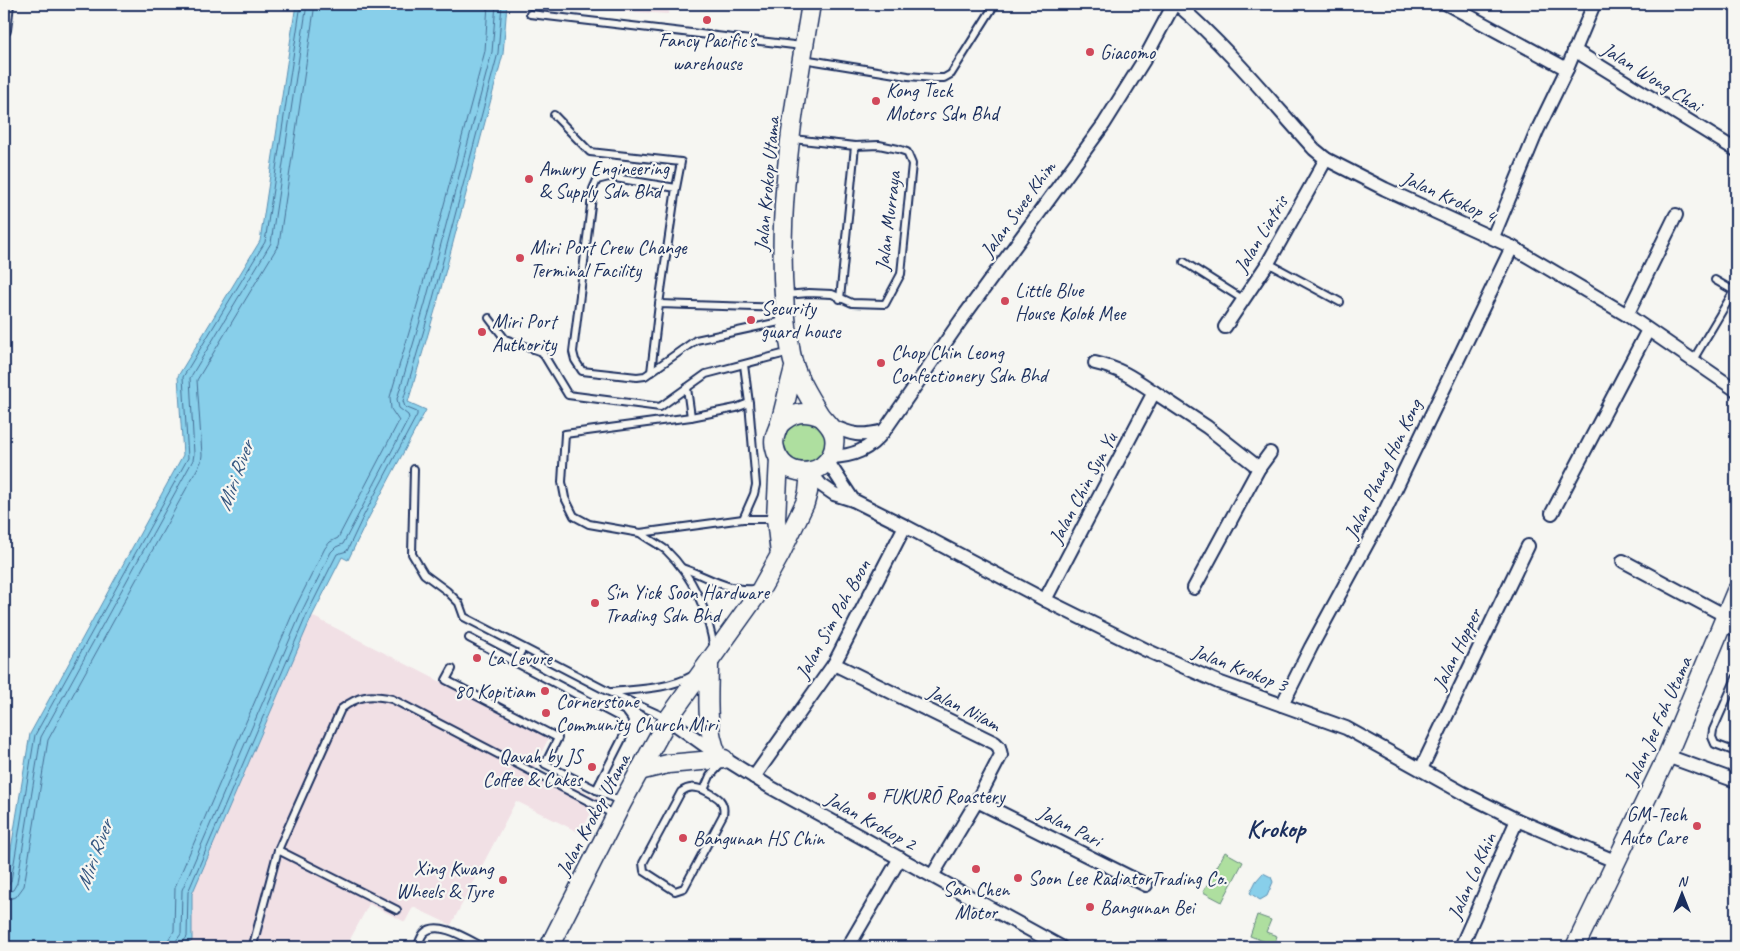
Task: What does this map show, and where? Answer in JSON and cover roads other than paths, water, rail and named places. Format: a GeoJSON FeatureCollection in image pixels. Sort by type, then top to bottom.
{"type":"FeatureCollection","features":[{"type":"Feature","properties":{"kind":"street"},"geometry":{"type":"LineString","coordinates":[[4,30],[7,4]]}},
{"type":"Feature","properties":{"kind":"street","name":"Jalan Krokop Utama"},"geometry":{"type":"LineString","coordinates":[[792,360],[784,308],[782,242],[791,139],[810,4]]}},
{"type":"Feature","properties":{"kind":"street","name":"Jalan Krokop 4"},"geometry":{"type":"LineString","coordinates":[[1176,4],[1196,20],[1314,149],[1326,159],[1384,189],[1512,247],[1627,314],[1736,390]]}},
{"type":"Feature","properties":{"kind":"street","name":"Jalan Swee Khim"},"geometry":{"type":"LineString","coordinates":[[829,460],[862,451],[875,443],[961,320],[1104,124],[1176,4]]}},
{"type":"Feature","properties":{"kind":"street"},"geometry":{"type":"LineString","coordinates":[[1447,4],[1567,70]]}},
{"type":"Feature","properties":{"kind":"street"},"geometry":{"type":"LineString","coordinates":[[1493,237],[1537,131],[1567,70],[1594,4]]}},
{"type":"Feature","properties":{"kind":"street","name":"Jalan Wong Chai"},"geometry":{"type":"LineString","coordinates":[[1574,50],[1736,150]]}},
{"type":"Feature","properties":{"kind":"street","name":"Jalan Liatris"},"geometry":{"type":"LineString","coordinates":[[1225,327],[1268,263],[1326,159]]}},
{"type":"Feature","properties":{"kind":"street"},"geometry":{"type":"LineString","coordinates":[[1627,314],[1676,216]]}},
{"type":"Feature","properties":{"kind":"street","name":"Jalan Phang Hon Kong"},"geometry":{"type":"LineString","coordinates":[[1282,705],[1386,508],[1512,247]]}},
{"type":"Feature","properties":{"kind":"street"},"geometry":{"type":"LineString","coordinates":[[1552,513],[1648,330]]}},
{"type":"Feature","properties":{"kind":"street"},"geometry":{"type":"LineString","coordinates":[[792,360],[834,435],[834,447],[829,460],[820,468],[810,472],[798,472],[787,467],[779,458],[774,447],[792,360]]}},
{"type":"Feature","properties":{"kind":"street"},"geometry":{"type":"LineString","coordinates":[[1094,364],[1112,367],[1127,374],[1207,427],[1259,468]]}},
{"type":"Feature","properties":{"kind":"street","name":"Jalan Chin Syn Yu"},"geometry":{"type":"LineString","coordinates":[[1045,600],[1154,392]]}},
{"type":"Feature","properties":{"kind":"street"},"geometry":{"type":"LineString","coordinates":[[780,425],[788,417],[799,412],[810,412],[851,434],[868,435],[884,431]]}},
{"type":"Feature","properties":{"kind":"street"},"geometry":{"type":"LineString","coordinates":[[1194,588],[1259,468],[1270,453]]}},
{"type":"Feature","properties":{"kind":"street"},"geometry":{"type":"LineString","coordinates":[[779,458],[776,519],[780,555]]}},
{"type":"Feature","properties":{"kind":"street"},"geometry":{"type":"LineString","coordinates":[[829,460],[853,500]]}},
{"type":"Feature","properties":{"kind":"street","name":"Jalan Krokop Utama"},"geometry":{"type":"LineString","coordinates":[[549,947],[619,809],[668,719],[761,589],[780,555],[805,503],[810,472]]}},
{"type":"Feature","properties":{"kind":"street","name":"Jalan Krokop 3"},"geometry":{"type":"LineString","coordinates":[[810,472],[820,485],[834,494],[853,500],[1045,600],[1146,650],[1218,682],[1346,728],[1463,793],[1517,820],[1617,862]]}},
{"type":"Feature","properties":{"kind":"street","name":"Jalan Sim Poh Boon"},"geometry":{"type":"LineString","coordinates":[[754,777],[834,664],[905,526]]}},
{"type":"Feature","properties":{"kind":"street","name":"Jalan Hopper"},"geometry":{"type":"LineString","coordinates":[[1421,769],[1528,546]]}},
{"type":"Feature","properties":{"kind":"street"},"geometry":{"type":"LineString","coordinates":[[1623,561],[1728,625]]}},
{"type":"Feature","properties":{"kind":"street","name":"Jalan Jee Foh Utama"},"geometry":{"type":"LineString","coordinates":[[1576,947],[1668,756],[1728,625],[1736,590]]}},
{"type":"Feature","properties":{"kind":"street"},"geometry":{"type":"LineString","coordinates":[[640,771],[668,764],[722,758],[713,745],[708,710],[709,662]]}},
{"type":"Feature","properties":{"kind":"street","name":"Jalan Nilam"},"geometry":{"type":"LineString","coordinates":[[834,664],[1000,747],[1001,755],[977,801],[932,876]]}},
{"type":"Feature","properties":{"kind":"street","name":"Jalan Krokop 2"},"geometry":{"type":"LineString","coordinates":[[668,719],[722,758],[754,777],[1062,947]]}},
{"type":"Feature","properties":{"kind":"street"},"geometry":{"type":"LineString","coordinates":[[1668,756],[1736,781]]}},
{"type":"Feature","properties":{"kind":"street","name":"Jalan Pari"},"geometry":{"type":"LineString","coordinates":[[977,801],[1146,885]]}},
{"type":"Feature","properties":{"kind":"street","name":"Jalan Lo Khin"},"geometry":{"type":"LineString","coordinates":[[1460,947],[1517,820]]}},
{"type":"Feature","properties":{"kind":"street"},"geometry":{"type":"LineString","coordinates":[[848,947],[900,858]]}},
{"type":"Feature","properties":{"kind":"lane"},"geometry":{"type":"LineString","coordinates":[[530,14],[803,52],[908,76],[944,78],[951,74],[995,4]]}},
{"type":"Feature","properties":{"kind":"lane"},"geometry":{"type":"LineString","coordinates":[[554,115],[590,152],[681,162],[659,304],[651,372]]}},
{"type":"Feature","properties":{"kind":"lane","name":"Jalan Murraya"},"geometry":{"type":"LineString","coordinates":[[784,308],[809,293],[832,294],[852,303],[885,304],[900,274],[912,164],[907,152],[879,145],[855,146],[791,139]]}},
{"type":"Feature","properties":{"kind":"lane"},"geometry":{"type":"LineString","coordinates":[[840,299],[855,146]]}},
{"type":"Feature","properties":{"kind":"lane"},"geometry":{"type":"LineString","coordinates":[[676,188],[609,178],[597,180],[593,189],[573,352],[575,360],[582,371],[636,377],[645,376],[696,340],[784,308]]}},
{"type":"Feature","properties":{"kind":"lane"},"geometry":{"type":"LineString","coordinates":[[1184,262],[1244,300]]}},
{"type":"Feature","properties":{"kind":"lane"},"geometry":{"type":"LineString","coordinates":[[1268,263],[1340,302]]}},
{"type":"Feature","properties":{"kind":"lane"},"geometry":{"type":"LineString","coordinates":[[1693,360],[1735,292],[1715,280]]}},
{"type":"Feature","properties":{"kind":"lane"},"geometry":{"type":"LineString","coordinates":[[659,304],[784,308]]}},
{"type":"Feature","properties":{"kind":"lane"},"geometry":{"type":"LineString","coordinates":[[489,318],[504,339],[542,352],[568,395],[660,407],[706,374],[744,365],[792,360]]}},
{"type":"Feature","properties":{"kind":"lane"},"geometry":{"type":"LineString","coordinates":[[742,519],[754,494],[756,485],[744,365]]}},
{"type":"Feature","properties":{"kind":"lane"},"geometry":{"type":"LineString","coordinates":[[687,388],[690,417]]}},
{"type":"Feature","properties":{"kind":"lane"},"geometry":{"type":"LineString","coordinates":[[749,403],[736,408],[690,417],[565,434],[562,482],[565,498],[574,516],[589,524],[640,533],[742,519],[776,519]]}},
{"type":"Feature","properties":{"kind":"lane"},"geometry":{"type":"LineString","coordinates":[[414,469],[412,554],[424,574],[447,591],[459,603],[464,617],[611,693],[668,719]]}},
{"type":"Feature","properties":{"kind":"lane"},"geometry":{"type":"LineString","coordinates":[[611,693],[667,686],[680,682],[709,662],[711,630],[696,592],[682,568],[664,549],[640,533]]}},
{"type":"Feature","properties":{"kind":"lane"},"geometry":{"type":"LineString","coordinates":[[682,568],[701,574],[719,585],[731,588],[761,589]]}},
{"type":"Feature","properties":{"kind":"lane"},"geometry":{"type":"LineString","coordinates":[[469,638],[620,718],[624,722],[624,735],[596,790]]}},
{"type":"Feature","properties":{"kind":"lane"},"geometry":{"type":"LineString","coordinates":[[516,662],[523,648]]}},
{"type":"Feature","properties":{"kind":"lane"},"geometry":{"type":"LineString","coordinates":[[452,669],[446,680],[558,738],[545,764],[596,790],[619,809]]}},
{"type":"Feature","properties":{"kind":"lane"},"geometry":{"type":"LineString","coordinates":[[1736,678],[1713,730],[1712,737],[1715,744],[1736,752]]}},
{"type":"Feature","properties":{"kind":"lane"},"geometry":{"type":"LineString","coordinates":[[253,945],[278,850],[341,709],[364,696],[392,699],[619,809]]}},
{"type":"Feature","properties":{"kind":"lane"},"geometry":{"type":"LineString","coordinates":[[704,790],[710,776],[722,758]]}},
{"type":"Feature","properties":{"kind":"lane"},"geometry":{"type":"LineString","coordinates":[[693,786],[704,790],[720,798],[723,803],[723,815],[684,888],[676,891],[644,871],[643,863],[681,792],[693,786]]}},
{"type":"Feature","properties":{"kind":"lane"},"geometry":{"type":"LineString","coordinates":[[278,850],[397,910]]}},
{"type":"Feature","properties":{"kind":"lane"},"geometry":{"type":"LineString","coordinates":[[417,947],[425,933],[435,928],[447,930],[483,947]]}},
{"type":"Feature","properties":{"kind":"water","name":"Miri River"},"geometry":{"type":"Polygon","coordinates":[[[296,4],[507,4],[503,54],[436,307],[408,402],[426,410],[348,560],[342,557],[312,616],[192,894],[192,941],[183,947],[4,947],[4,891],[30,734],[183,455],[178,376],[260,241],[296,4]]]}},
{"type":"Feature","properties":{"kind":"water"},"geometry":{"type":"Polygon","coordinates":[[[1263,873],[1271,877],[1273,882],[1267,896],[1260,900],[1250,893],[1256,881],[1263,873]]]}},
{"type":"Feature","properties":{"kind":"place","name":"Fancy Pacific's warehouse"},"geometry":{"type":"Point","coordinates":[707,20]}},
{"type":"Feature","properties":{"kind":"place","name":"Giacomo"},"geometry":{"type":"Point","coordinates":[1090,52]}},
{"type":"Feature","properties":{"kind":"place","name":"Kong Teck Motors Sdn Bhd"},"geometry":{"type":"Point","coordinates":[876,101]}},
{"type":"Feature","properties":{"kind":"place","name":"Amwry Engineering & Supply Sdn Bhd"},"geometry":{"type":"Point","coordinates":[529,179]}},
{"type":"Feature","properties":{"kind":"place","name":"Miri Port Crew Change Terminal Facility"},"geometry":{"type":"Point","coordinates":[520,258]}},
{"type":"Feature","properties":{"kind":"place","name":"Little Blue House Kolok Mee"},"geometry":{"type":"Point","coordinates":[1005,301]}},
{"type":"Feature","properties":{"kind":"place","name":"Security guard house"},"geometry":{"type":"Point","coordinates":[751,320]}},
{"type":"Feature","properties":{"kind":"place","name":"Miri Port Authority"},"geometry":{"type":"Point","coordinates":[482,332]}},
{"type":"Feature","properties":{"kind":"place","name":"Chop Chin Leong Confectionery Sdn Bhd"},"geometry":{"type":"Point","coordinates":[881,363]}},
{"type":"Feature","properties":{"kind":"place","name":"Sin Yick Soon Hardware Trading Sdn Bhd"},"geometry":{"type":"Point","coordinates":[595,603]}},
{"type":"Feature","properties":{"kind":"place","name":"La Levure"},"geometry":{"type":"Point","coordinates":[477,658]}},
{"type":"Feature","properties":{"kind":"place","name":"80 Kopitiam"},"geometry":{"type":"Point","coordinates":[545,691]}},
{"type":"Feature","properties":{"kind":"place","name":"Cornerstone Community Church Miri"},"geometry":{"type":"Point","coordinates":[546,713]}},
{"type":"Feature","properties":{"kind":"place","name":"Qavah by JS Coffee & Cakes"},"geometry":{"type":"Point","coordinates":[592,767]}},
{"type":"Feature","properties":{"kind":"place","name":"FUKURŌ Roastery"},"geometry":{"type":"Point","coordinates":[872,796]}},
{"type":"Feature","properties":{"kind":"place","name":"GM-Tech Auto Care"},"geometry":{"type":"Point","coordinates":[1697,826]}},
{"type":"Feature","properties":{"kind":"place","name":"Bangunan HS Chin"},"geometry":{"type":"Point","coordinates":[683,838]}},
{"type":"Feature","properties":{"kind":"place","name":"San Chen Motor"},"geometry":{"type":"Point","coordinates":[976,869]}},
{"type":"Feature","properties":{"kind":"place","name":"Soon Lee RadiatorTrading Co."},"geometry":{"type":"Point","coordinates":[1018,878]}},
{"type":"Feature","properties":{"kind":"place","name":"Xing Kwang Wheels & Tyre"},"geometry":{"type":"Point","coordinates":[503,880]}},
{"type":"Feature","properties":{"kind":"place","name":"Bangunan Bei"},"geometry":{"type":"Point","coordinates":[1090,907]}},
{"type":"Feature","properties":{"kind":"district","name":"Krokop"},"geometry":{"type":"Point","coordinates":[1276,829]}}]}
